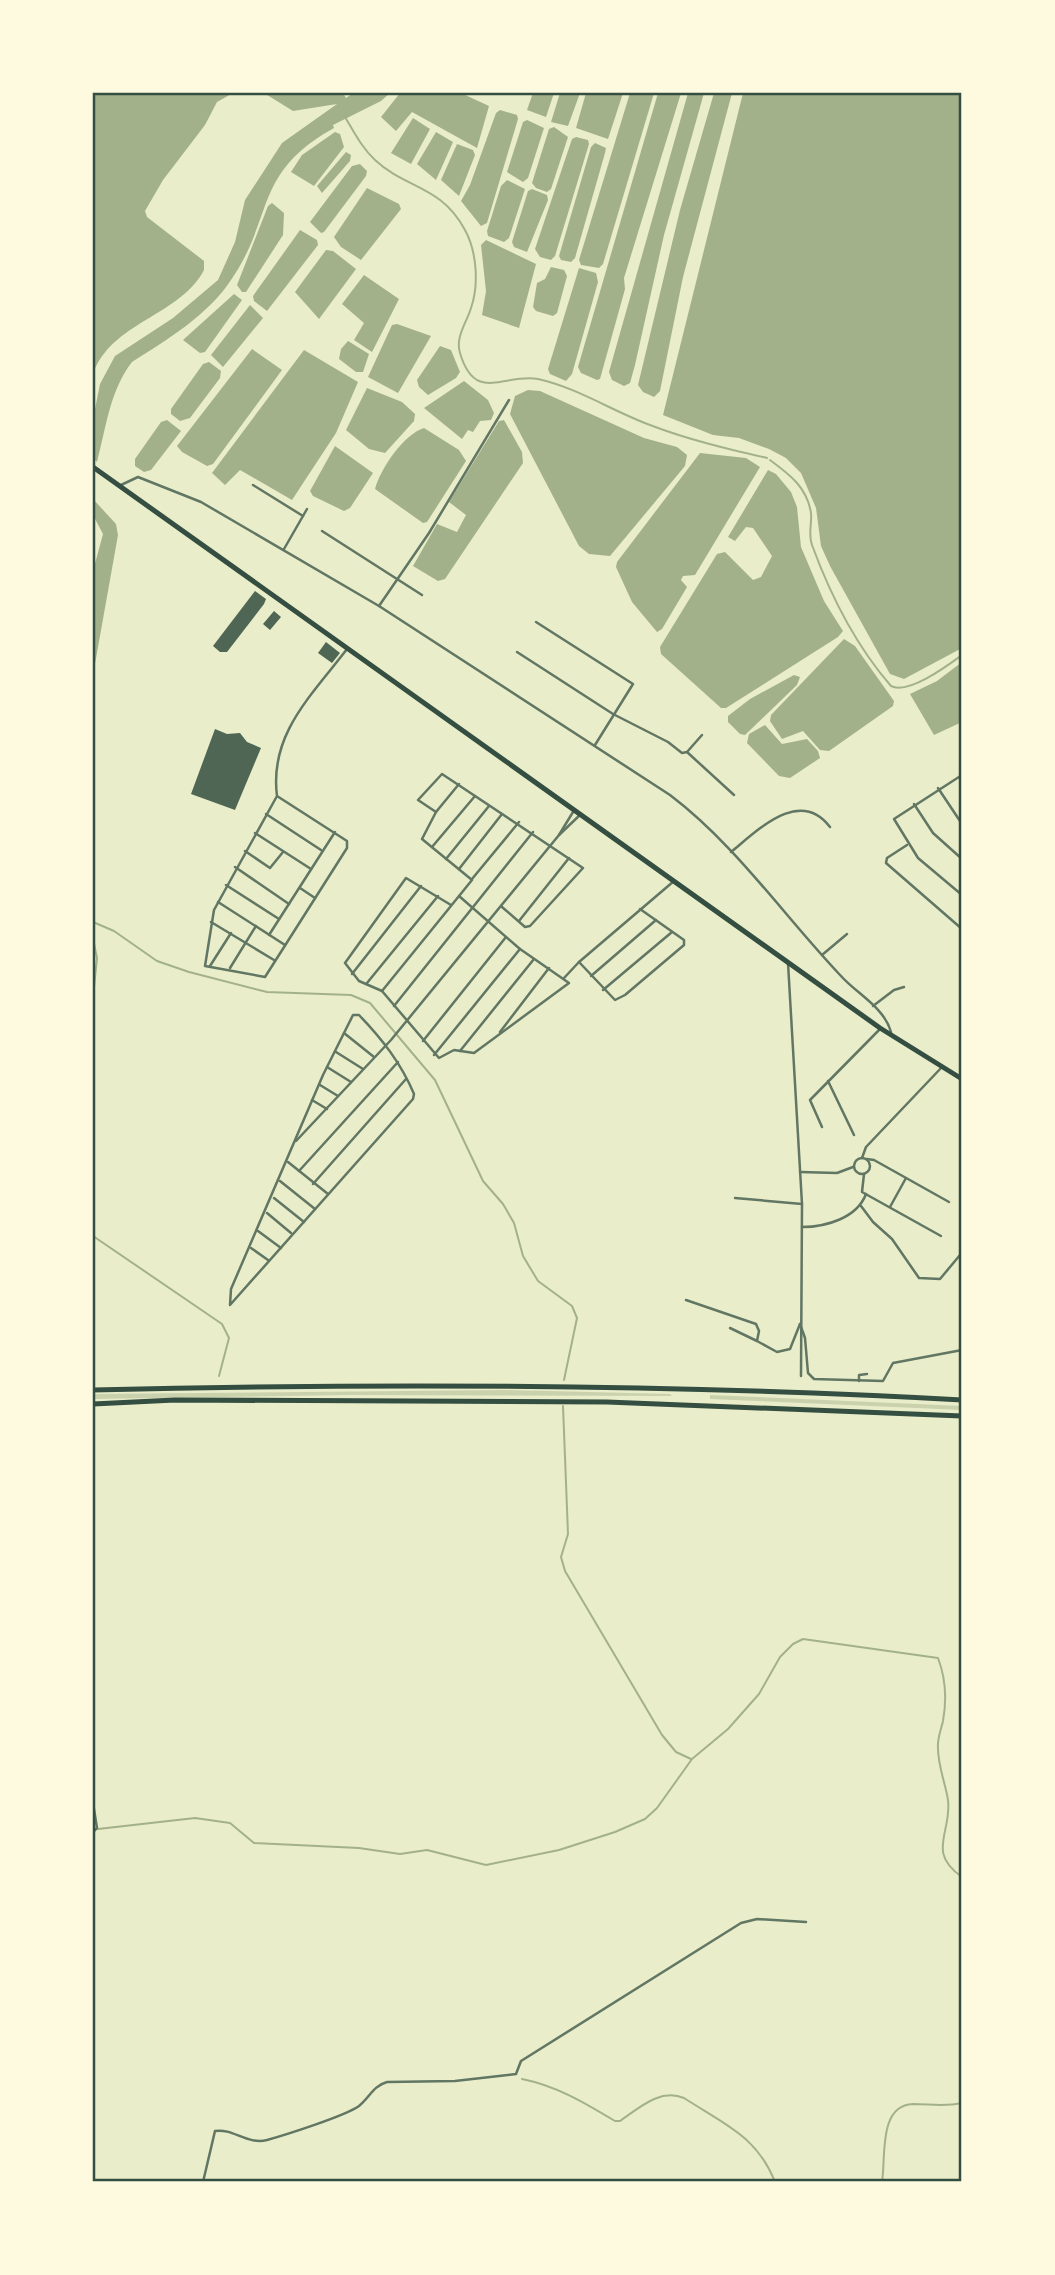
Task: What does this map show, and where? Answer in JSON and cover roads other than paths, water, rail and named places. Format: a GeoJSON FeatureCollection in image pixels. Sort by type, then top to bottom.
{"type":"FeatureCollection","features":[{"type":"Feature","properties":{"kind":"highway"},"geometry":{"type":"LineString","coordinates":[[93,467],[674,881],[788,959],[880,1028],[962,1079]]}},
{"type":"Feature","properties":{"kind":"highway"},"geometry":{"type":"LineString","coordinates":[[93,1390],[494,1386],[706,1390],[962,1400]]}},
{"type":"Feature","properties":{"kind":"highway"},"geometry":{"type":"LineString","coordinates":[[93,1404],[175,1400],[607,1402],[962,1416]]}},
{"type":"Feature","properties":{"kind":"street"},"geometry":{"type":"LineString","coordinates":[[379,606],[429,533],[509,400]]}},
{"type":"Feature","properties":{"kind":"street"},"geometry":{"type":"LineString","coordinates":[[119,486],[135,477],[150,480],[201,502],[379,606],[595,745],[694,813],[715,831],[822,955],[884,1017],[891,1035]]}},
{"type":"Feature","properties":{"kind":"street"},"geometry":{"type":"LineString","coordinates":[[253,485],[303,516]]}},
{"type":"Feature","properties":{"kind":"street"},"geometry":{"type":"LineString","coordinates":[[283,550],[307,509]]}},
{"type":"Feature","properties":{"kind":"street"},"geometry":{"type":"LineString","coordinates":[[322,531],[422,595]]}},
{"type":"Feature","properties":{"kind":"street"},"geometry":{"type":"LineString","coordinates":[[536,622],[632,683],[595,745]]}},
{"type":"Feature","properties":{"kind":"street"},"geometry":{"type":"LineString","coordinates":[[277,796],[335,832],[347,841],[347,848],[262,978],[230,969],[205,966],[211,922],[218,902],[235,867],[277,796],[275,778],[283,736],[347,648]]}},
{"type":"Feature","properties":{"kind":"street"},"geometry":{"type":"LineString","coordinates":[[517,652],[614,714],[668,742],[682,753],[687,752],[702,735]]}},
{"type":"Feature","properties":{"kind":"street"},"geometry":{"type":"LineString","coordinates":[[687,752],[734,795]]}},
{"type":"Feature","properties":{"kind":"street"},"geometry":{"type":"LineString","coordinates":[[436,813],[419,802],[419,797],[442,774],[489,806],[519,822],[581,866],[582,871],[530,926],[502,907]]}},
{"type":"Feature","properties":{"kind":"street"},"geometry":{"type":"LineString","coordinates":[[962,782],[961,776],[938,788],[894,819],[918,858],[962,895]]}},
{"type":"Feature","properties":{"kind":"street"},"geometry":{"type":"LineString","coordinates":[[459,784],[436,813],[422,837],[431,848],[472,880]]}},
{"type":"Feature","properties":{"kind":"street"},"geometry":{"type":"LineString","coordinates":[[938,788],[962,824]]}},
{"type":"Feature","properties":{"kind":"street"},"geometry":{"type":"LineString","coordinates":[[431,848],[475,796]]}},
{"type":"Feature","properties":{"kind":"street"},"geometry":{"type":"LineString","coordinates":[[914,804],[933,833],[962,859]]}},
{"type":"Feature","properties":{"kind":"street"},"geometry":{"type":"LineString","coordinates":[[446,859],[489,806]]}},
{"type":"Feature","properties":{"kind":"street"},"geometry":{"type":"LineString","coordinates":[[731,852],[766,824],[799,808],[824,818],[830,827]]}},
{"type":"Feature","properties":{"kind":"street"},"geometry":{"type":"LineString","coordinates":[[294,1143],[391,1040],[578,812]]}},
{"type":"Feature","properties":{"kind":"street"},"geometry":{"type":"LineString","coordinates":[[559,835],[578,812]]}},
{"type":"Feature","properties":{"kind":"street"},"geometry":{"type":"LineString","coordinates":[[266,814],[322,851]]}},
{"type":"Feature","properties":{"kind":"street"},"geometry":{"type":"LineString","coordinates":[[458,869],[502,814]]}},
{"type":"Feature","properties":{"kind":"street"},"geometry":{"type":"LineString","coordinates":[[382,991],[519,822]]}},
{"type":"Feature","properties":{"kind":"street"},"geometry":{"type":"LineString","coordinates":[[270,935],[335,832]]}},
{"type":"Feature","properties":{"kind":"street"},"geometry":{"type":"LineString","coordinates":[[394,1006],[533,832]]}},
{"type":"Feature","properties":{"kind":"street"},"geometry":{"type":"LineString","coordinates":[[255,833],[311,869]]}},
{"type":"Feature","properties":{"kind":"street"},"geometry":{"type":"LineString","coordinates":[[908,844],[886,860],[961,928]]}},
{"type":"Feature","properties":{"kind":"street"},"geometry":{"type":"LineString","coordinates":[[244,851],[271,868],[283,851]]}},
{"type":"Feature","properties":{"kind":"street"},"geometry":{"type":"LineString","coordinates":[[519,921],[569,858]]}},
{"type":"Feature","properties":{"kind":"street"},"geometry":{"type":"LineString","coordinates":[[235,867],[289,904]]}},
{"type":"Feature","properties":{"kind":"street"},"geometry":{"type":"LineString","coordinates":[[451,905],[409,877],[404,880],[345,961],[345,965],[359,981],[382,991],[439,1058],[452,1051],[474,1053],[569,983],[520,949],[459,895]]}},
{"type":"Feature","properties":{"kind":"street"},"geometry":{"type":"LineString","coordinates":[[564,978],[674,881]]}},
{"type":"Feature","properties":{"kind":"street"},"geometry":{"type":"LineString","coordinates":[[226,884],[279,919]]}},
{"type":"Feature","properties":{"kind":"street"},"geometry":{"type":"LineString","coordinates":[[352,974],[421,885]]}},
{"type":"Feature","properties":{"kind":"street"},"geometry":{"type":"LineString","coordinates":[[300,887],[315,898]]}},
{"type":"Feature","properties":{"kind":"street"},"geometry":{"type":"LineString","coordinates":[[367,983],[438,896]]}},
{"type":"Feature","properties":{"kind":"street"},"geometry":{"type":"LineString","coordinates":[[218,902],[285,945]]}},
{"type":"Feature","properties":{"kind":"street"},"geometry":{"type":"LineString","coordinates":[[579,962],[613,1000],[625,995],[684,944],[684,940],[640,909]]}},
{"type":"Feature","properties":{"kind":"street"},"geometry":{"type":"LineString","coordinates":[[591,976],[656,920]]}},
{"type":"Feature","properties":{"kind":"street"},"geometry":{"type":"LineString","coordinates":[[211,922],[275,960]]}},
{"type":"Feature","properties":{"kind":"street"},"geometry":{"type":"LineString","coordinates":[[961,928],[962,923]]}},
{"type":"Feature","properties":{"kind":"street"},"geometry":{"type":"LineString","coordinates":[[230,969],[256,926]]}},
{"type":"Feature","properties":{"kind":"street"},"geometry":{"type":"LineString","coordinates":[[210,966],[231,932]]}},
{"type":"Feature","properties":{"kind":"street"},"geometry":{"type":"LineString","coordinates":[[603,990],[672,932]]}},
{"type":"Feature","properties":{"kind":"street"},"geometry":{"type":"LineString","coordinates":[[822,955],[847,934]]}},
{"type":"Feature","properties":{"kind":"street"},"geometry":{"type":"LineString","coordinates":[[423,1041],[506,937]]}},
{"type":"Feature","properties":{"kind":"street"},"geometry":{"type":"LineString","coordinates":[[434,1055],[520,949]]}},
{"type":"Feature","properties":{"kind":"street"},"geometry":{"type":"LineString","coordinates":[[460,1051],[534,959]]}},
{"type":"Feature","properties":{"kind":"street"},"geometry":{"type":"LineString","coordinates":[[788,959],[802,1204],[801,1376]]}},
{"type":"Feature","properties":{"kind":"street"},"geometry":{"type":"LineString","coordinates":[[498,1034],[549,968]]}},
{"type":"Feature","properties":{"kind":"street"},"geometry":{"type":"LineString","coordinates":[[873,1006],[894,990],[904,987]]}},
{"type":"Feature","properties":{"kind":"street"},"geometry":{"type":"LineString","coordinates":[[359,1015],[386,1044],[407,1078],[414,1094],[413,1099],[230,1305],[231,1289],[351,1016],[359,1015]]}},
{"type":"Feature","properties":{"kind":"street"},"geometry":{"type":"LineString","coordinates":[[822,1127],[810,1100],[880,1028]]}},
{"type":"Feature","properties":{"kind":"street"},"geometry":{"type":"LineString","coordinates":[[343,1033],[374,1057]]}},
{"type":"Feature","properties":{"kind":"street"},"geometry":{"type":"LineString","coordinates":[[335,1051],[363,1069]]}},
{"type":"Feature","properties":{"kind":"street"},"geometry":{"type":"LineString","coordinates":[[299,1171],[398,1062]]}},
{"type":"Feature","properties":{"kind":"street"},"geometry":{"type":"LineString","coordinates":[[327,1067],[351,1082]]}},
{"type":"Feature","properties":{"kind":"street"},"geometry":{"type":"LineString","coordinates":[[862,1158],[866,1147],[942,1068]]}},
{"type":"Feature","properties":{"kind":"street"},"geometry":{"type":"LineString","coordinates":[[313,1184],[407,1078]]}},
{"type":"Feature","properties":{"kind":"street"},"geometry":{"type":"LineString","coordinates":[[828,1081],[855,1135]]}},
{"type":"Feature","properties":{"kind":"street"},"geometry":{"type":"LineString","coordinates":[[320,1084],[338,1096]]}},
{"type":"Feature","properties":{"kind":"street"},"geometry":{"type":"LineString","coordinates":[[312,1100],[327,1109]]}},
{"type":"Feature","properties":{"kind":"street"},"geometry":{"type":"LineString","coordinates":[[853,1167],[855,1161],[867,1159],[949,1202]]}},
{"type":"Feature","properties":{"kind":"street"},"geometry":{"type":"LineString","coordinates":[[867,1159],[870,1166],[864,1174],[860,1190],[941,1236]]}},
{"type":"Feature","properties":{"kind":"street"},"geometry":{"type":"LineString","coordinates":[[288,1162],[328,1194]]}},
{"type":"Feature","properties":{"kind":"street"},"geometry":{"type":"LineString","coordinates":[[800,1172],[837,1173],[853,1167]]}},
{"type":"Feature","properties":{"kind":"street"},"geometry":{"type":"LineString","coordinates":[[853,1167],[858,1174],[864,1174]]}},
{"type":"Feature","properties":{"kind":"street"},"geometry":{"type":"LineString","coordinates":[[890,1207],[905,1178]]}},
{"type":"Feature","properties":{"kind":"street"},"geometry":{"type":"LineString","coordinates":[[280,1181],[315,1209]]}},
{"type":"Feature","properties":{"kind":"street"},"geometry":{"type":"LineString","coordinates":[[802,1227],[824,1226],[861,1206],[866,1194]]}},
{"type":"Feature","properties":{"kind":"street"},"geometry":{"type":"LineString","coordinates":[[273,1197],[304,1222]]}},
{"type":"Feature","properties":{"kind":"street"},"geometry":{"type":"LineString","coordinates":[[735,1198],[802,1204]]}},
{"type":"Feature","properties":{"kind":"street"},"geometry":{"type":"LineString","coordinates":[[861,1206],[873,1222],[892,1239],[919,1278],[940,1279],[960,1255]]}},
{"type":"Feature","properties":{"kind":"street"},"geometry":{"type":"LineString","coordinates":[[266,1212],[292,1233]]}},
{"type":"Feature","properties":{"kind":"street"},"geometry":{"type":"LineString","coordinates":[[258,1231],[281,1248]]}},
{"type":"Feature","properties":{"kind":"street"},"geometry":{"type":"LineString","coordinates":[[251,1248],[268,1260]]}},
{"type":"Feature","properties":{"kind":"street"},"geometry":{"type":"LineString","coordinates":[[686,1300],[756,1324],[759,1331],[757,1341]]}},
{"type":"Feature","properties":{"kind":"street"},"geometry":{"type":"LineString","coordinates":[[730,1328],[777,1352],[786,1352],[800,1324]]}},
{"type":"Feature","properties":{"kind":"street"},"geometry":{"type":"LineString","coordinates":[[800,1324],[805,1338],[809,1376],[883,1381],[893,1363],[962,1350]]}},
{"type":"Feature","properties":{"kind":"street"},"geometry":{"type":"LineString","coordinates":[[859,1381],[859,1375],[867,1374]]}},
{"type":"Feature","properties":{"kind":"street"},"geometry":{"type":"LineString","coordinates":[[93,1803],[97,1828],[93,1832]]}},
{"type":"Feature","properties":{"kind":"street"},"geometry":{"type":"LineString","coordinates":[[203,2182],[215,2131],[230,2133],[248,2141],[265,2140],[352,2109],[379,2084],[455,2081],[516,2074],[521,2060],[741,1923],[757,1919],[806,1922]]}},
{"type":"Feature","properties":{"kind":"waterway"},"geometry":{"type":"LineString","coordinates":[[345,117],[375,160],[445,204],[465,230],[472,248],[476,279],[474,299],[460,335],[459,347],[466,369],[474,378],[492,383],[526,378],[553,383],[665,430],[708,444],[767,458]]}},
{"type":"Feature","properties":{"kind":"waterway"},"geometry":{"type":"LineString","coordinates":[[770,460],[790,476],[806,496],[811,513],[811,541],[827,582],[856,637],[891,686],[898,688],[917,683],[962,655]]}},
{"type":"Feature","properties":{"kind":"waterway"},"geometry":{"type":"LineString","coordinates":[[93,922],[114,931],[157,961],[189,972],[267,992],[351,995],[370,1003],[435,1080],[483,1181],[503,1204],[514,1223],[523,1256],[538,1281],[572,1306],[577,1318],[564,1380]]}},
{"type":"Feature","properties":{"kind":"waterway"},"geometry":{"type":"LineString","coordinates":[[93,939],[97,958],[93,997]]}},
{"type":"Feature","properties":{"kind":"waterway"},"geometry":{"type":"LineString","coordinates":[[93,1236],[222,1324],[229,1338],[219,1376]]}},
{"type":"Feature","properties":{"kind":"waterway"},"geometry":{"type":"LineString","coordinates":[[563,1406],[568,1534],[561,1557],[565,1571],[662,1735],[676,1752],[691,1759]]}},
{"type":"Feature","properties":{"kind":"waterway"},"geometry":{"type":"LineString","coordinates":[[98,1829],[195,1818],[230,1823],[254,1843],[359,1848],[400,1854],[427,1850],[486,1865],[559,1850],[645,1819],[657,1808],[692,1759],[728,1729],[759,1694],[780,1657],[793,1644],[803,1639],[938,1658],[945,1697],[938,1755],[948,1800],[943,1850],[951,1868],[962,1877]]}},
{"type":"Feature","properties":{"kind":"waterway"},"geometry":{"type":"LineString","coordinates":[[522,2079],[559,2091],[615,2121],[620,2121],[658,2097],[684,2098],[738,2132],[749,2142],[768,2166],[775,2182]]}},
{"type":"Feature","properties":{"kind":"waterway"},"geometry":{"type":"LineString","coordinates":[[882,2182],[886,2134],[894,2113],[913,2104],[962,2103]]}}]}
